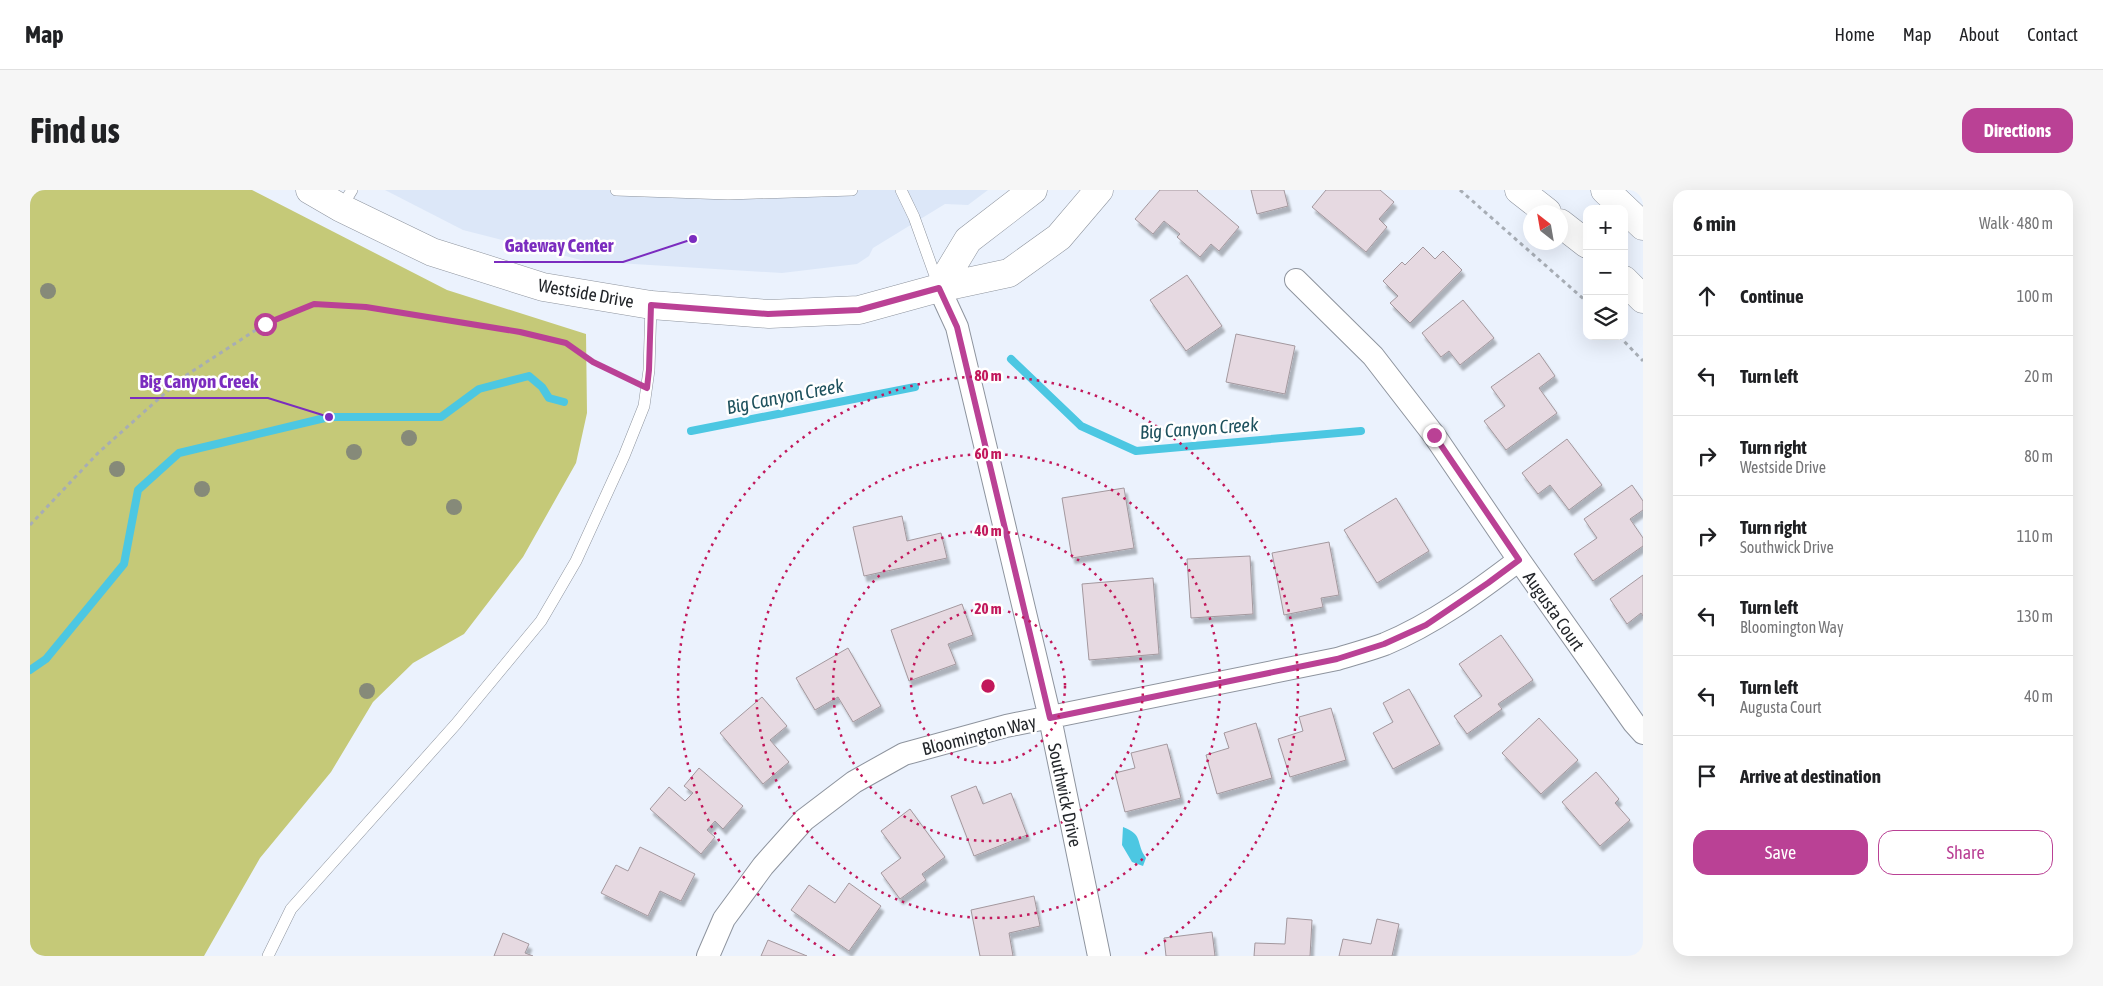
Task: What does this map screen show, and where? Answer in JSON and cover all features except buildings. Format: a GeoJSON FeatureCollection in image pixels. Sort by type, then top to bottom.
{"type":"FeatureCollection","features":[{"type":"Feature","properties":{"kind":"street","name":"Westside Drive"},"geometry":{"type":"LineString","coordinates":[[310,190],[346,199],[432,252],[542,287],[651,305],[768,314],[859,310],[939,288],[1009,273],[1060,237],[1099,190]]}},
{"type":"Feature","properties":{"kind":"street"},"geometry":{"type":"LineString","coordinates":[[939,288],[968,240],[1033,190]]}},
{"type":"Feature","properties":{"kind":"street"},"geometry":{"type":"LineString","coordinates":[[1519,190],[1538,205]]}},
{"type":"Feature","properties":{"kind":"street"},"geometry":{"type":"LineString","coordinates":[[1608,191],[1643,226]]}},
{"type":"Feature","properties":{"kind":"street"},"geometry":{"type":"LineString","coordinates":[[1568,229],[1583,241]]}},
{"type":"Feature","properties":{"kind":"street","name":"Augusta Court"},"geometry":{"type":"LineString","coordinates":[[1296,280],[1373,356],[1434,435],[1519,560],[1643,733]]}},
{"type":"Feature","properties":{"kind":"street"},"geometry":{"type":"LineString","coordinates":[[1628,284],[1643,299]]}},
{"type":"Feature","properties":{"kind":"street","name":"Southwick Drive"},"geometry":{"type":"LineString","coordinates":[[939,288],[957,327],[1050,718],[1099,956]]}},
{"type":"Feature","properties":{"kind":"street","name":"Bloomington Way"},"geometry":{"type":"LineString","coordinates":[[708,956],[724,919],[763,866],[804,820],[854,782],[904,754],[970,735],[1337,659],[1384,644],[1426,625],[1519,560]]}},
{"type":"Feature","properties":{"kind":"lane"},"geometry":{"type":"LineString","coordinates":[[616,190],[728,194],[852,190]]}},
{"type":"Feature","properties":{"kind":"lane"},"geometry":{"type":"LineString","coordinates":[[901,190],[919,230],[939,288]]}},
{"type":"Feature","properties":{"kind":"lane"},"geometry":{"type":"LineString","coordinates":[[268,956],[291,909],[456,724],[540,621],[576,561],[624,456],[644,406],[649,370],[651,305]]}},
{"type":"Feature","properties":{"kind":"path"},"geometry":{"type":"LineString","coordinates":[[1460,190],[1583,298]]}},
{"type":"Feature","properties":{"kind":"path"},"geometry":{"type":"LineString","coordinates":[[30,525],[98,453],[182,378],[265,324],[314,304],[366,307],[520,332],[566,343],[593,362],[647,388]]}},
{"type":"Feature","properties":{"kind":"path"},"geometry":{"type":"LineString","coordinates":[[1623,340],[1643,361]]}},
{"type":"Feature","properties":{"kind":"shaded area"},"geometry":{"type":"Polygon","coordinates":[[[385,190],[988,190],[968,205],[945,204],[873,248],[869,256],[857,264],[782,273],[585,261],[463,230],[385,190]]]}},
{"type":"Feature","properties":{"kind":"green space"},"geometry":{"type":"Polygon","coordinates":[[[30,190],[252,190],[447,290],[586,334],[587,413],[576,463],[523,557],[464,634],[413,663],[373,702],[331,772],[260,858],[204,956],[30,956],[30,190]]]}},
{"type":"Feature","properties":{"kind":"water"},"geometry":{"type":"Polygon","coordinates":[[[1123,827],[1137,836],[1146,858],[1143,866],[1132,862],[1122,845],[1123,827]]]}},
{"type":"Feature","properties":{"kind":"waterway","name":"Big Canyon Creek"},"geometry":{"type":"LineString","coordinates":[[1011,359],[1081,426],[1136,451],[1361,431]]}},
{"type":"Feature","properties":{"kind":"waterway","name":"Big Canyon Creek"},"geometry":{"type":"LineString","coordinates":[[30,670],[46,659],[124,564],[138,490],[179,453],[329,417],[441,417],[479,389],[529,376],[542,387],[549,398],[564,402]]}},
{"type":"Feature","properties":{"kind":"waterway","name":"Big Canyon Creek"},"geometry":{"type":"LineString","coordinates":[[691,431],[915,387]]}},
{"type":"Feature","properties":{"kind":"place","name":"Gateway Center"},"geometry":{"type":"Point","coordinates":[693,239]}},
{"type":"Feature","properties":{"kind":"place","name":"Big Canyon Creek"},"geometry":{"type":"Point","coordinates":[329,417]}},
{"type":"Feature","properties":{"kind":"route"},"geometry":{"type":"LineString","coordinates":[[265,324],[314,304],[366,307],[520,332],[566,343],[593,362],[647,388],[651,305],[768,314],[859,310],[939,288],[957,327],[1050,718],[1337,659],[1384,644],[1426,625],[1488,583],[1519,560],[1434,435]]}}]}
